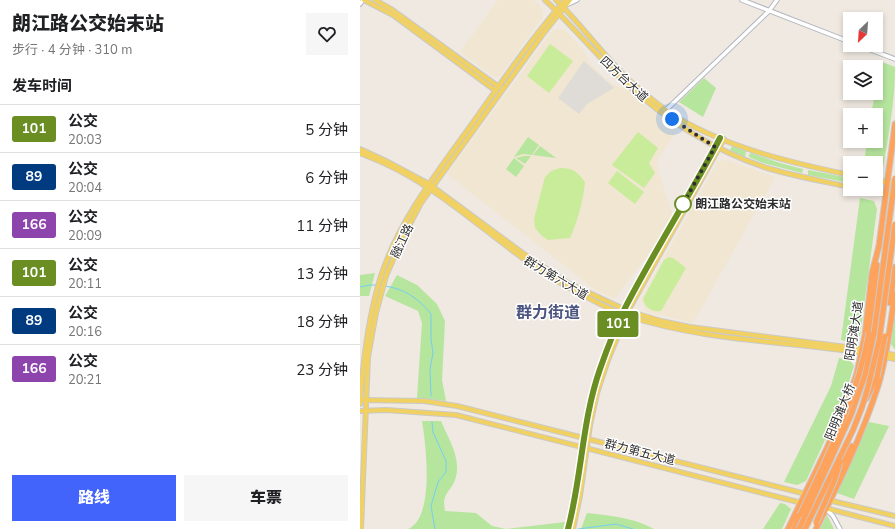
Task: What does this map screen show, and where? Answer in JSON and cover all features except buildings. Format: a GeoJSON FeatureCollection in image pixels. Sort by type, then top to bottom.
{"type":"FeatureCollection","features":[{"type":"Feature","properties":{"kind":"highway","name":"阳明滩大道"},"geometry":{"type":"LineString","coordinates":[[788,529],[827,448],[848,400],[862,351],[872,273],[879,246],[895,124]]}},
{"type":"Feature","properties":{"kind":"highway","name":"阳明滩大桥"},"geometry":{"type":"LineString","coordinates":[[799,529],[836,450],[856,403],[865,375],[872,343],[895,178]]}},
{"type":"Feature","properties":{"kind":"highway","name":"阳明滩大桥"},"geometry":{"type":"LineString","coordinates":[[806,529],[862,407],[874,366],[879,341],[895,224]]}},
{"type":"Feature","properties":{"kind":"highway"},"geometry":{"type":"LineString","coordinates":[[794,529],[850,402],[860,371],[869,333],[879,246]]}},
{"type":"Feature","properties":{"kind":"highway"},"geometry":{"type":"LineString","coordinates":[[813,529],[865,414],[877,378],[884,344],[895,267]]}},
{"type":"Feature","properties":{"kind":"highway"},"geometry":{"type":"LineString","coordinates":[[816,529],[870,410],[885,355],[895,294]]}},
{"type":"Feature","properties":{"kind":"highway"},"geometry":{"type":"LineString","coordinates":[[856,403],[860,371]]}},
{"type":"Feature","properties":{"kind":"highway"},"geometry":{"type":"LineString","coordinates":[[862,407],[877,378]]}},
{"type":"Feature","properties":{"kind":"highway"},"geometry":{"type":"LineString","coordinates":[[823,466],[836,450]]}},
{"type":"Feature","properties":{"kind":"highway"},"geometry":{"type":"LineString","coordinates":[[835,479],[842,451]]}},
{"type":"Feature","properties":{"kind":"main road"},"geometry":{"type":"LineString","coordinates":[[363,0],[393,15],[496,91]]}},
{"type":"Feature","properties":{"kind":"main road"},"geometry":{"type":"LineString","coordinates":[[374,0],[391,9],[499,87]]}},
{"type":"Feature","properties":{"kind":"main road","name":"四方台大道"},"geometry":{"type":"LineString","coordinates":[[545,0],[632,88],[672,119],[717,148],[769,168],[843,185]]}},
{"type":"Feature","properties":{"kind":"main road","name":"四方台大道"},"geometry":{"type":"LineString","coordinates":[[556,0],[563,3],[619,70],[632,83],[666,110],[686,122],[722,139],[776,158],[843,173]]}},
{"type":"Feature","properties":{"kind":"main road","name":"融江路"},"geometry":{"type":"LineString","coordinates":[[430,186],[563,3],[570,0]]}},
{"type":"Feature","properties":{"kind":"main road","name":"融江路"},"geometry":{"type":"LineString","coordinates":[[361,529],[362,400],[370,342],[383,276],[404,225],[496,91],[557,12]]}},
{"type":"Feature","properties":{"kind":"main road"},"geometry":{"type":"LineString","coordinates":[[573,529],[576,495],[596,380],[625,312],[722,139]]}},
{"type":"Feature","properties":{"kind":"main road","name":"群力第六大道"},"geometry":{"type":"LineString","coordinates":[[360,149],[384,160],[430,186],[524,254],[568,282],[625,312],[690,327],[885,355],[895,355]]}},
{"type":"Feature","properties":{"kind":"main road","name":"群力第六大道"},"geometry":{"type":"LineString","coordinates":[[360,153],[430,186]]}},
{"type":"Feature","properties":{"kind":"main road"},"geometry":{"type":"LineString","coordinates":[[883,181],[895,184]]}},
{"type":"Feature","properties":{"kind":"main road"},"geometry":{"type":"LineString","coordinates":[[883,193],[895,196]]}},
{"type":"Feature","properties":{"kind":"main road","name":"群力第六大道"},"geometry":{"type":"LineString","coordinates":[[885,355],[895,359]]}},
{"type":"Feature","properties":{"kind":"main road","name":"融江路"},"geometry":{"type":"LineString","coordinates":[[360,404],[362,400]]}},
{"type":"Feature","properties":{"kind":"main road","name":"群力第五大道"},"geometry":{"type":"LineString","coordinates":[[362,400],[424,401],[474,409],[586,439],[895,516]]}},
{"type":"Feature","properties":{"kind":"main road","name":"群力第五大道"},"geometry":{"type":"LineString","coordinates":[[362,411],[386,410],[440,413],[484,421],[895,526]]}},
{"type":"Feature","properties":{"kind":"main road"},"geometry":{"type":"LineString","coordinates":[[568,529],[573,518]]}},
{"type":"Feature","properties":{"kind":"street"},"geometry":{"type":"LineString","coordinates":[[360,4],[363,0]]}},
{"type":"Feature","properties":{"kind":"street"},"geometry":{"type":"LineString","coordinates":[[563,3],[577,0]]}},
{"type":"Feature","properties":{"kind":"street"},"geometry":{"type":"LineString","coordinates":[[742,0],[843,39]]}},
{"type":"Feature","properties":{"kind":"street"},"geometry":{"type":"LineString","coordinates":[[666,110],[769,11],[777,0]]}},
{"type":"Feature","properties":{"kind":"street"},"geometry":{"type":"LineString","coordinates":[[876,52],[895,59]]}},
{"type":"Feature","properties":{"kind":"street"},"geometry":{"type":"LineString","coordinates":[[826,508],[833,516],[840,529]]}},
{"type":"Feature","properties":{"kind":"shaded area"},"geometry":{"type":"Polygon","coordinates":[[[498,0],[534,0],[542,8],[543,17],[500,76],[494,77],[460,52],[498,0]]]}},
{"type":"Feature","properties":{"kind":"shaded area"},"geometry":{"type":"Polygon","coordinates":[[[564,29],[579,46],[581,46],[590,63],[600,74],[611,83],[626,89],[644,105],[678,130],[657,160],[659,173],[672,214],[654,246],[615,299],[597,291],[447,174],[553,30],[564,29]]]}},
{"type":"Feature","properties":{"kind":"shaded area"},"geometry":{"type":"Polygon","coordinates":[[[584,61],[614,88],[587,104],[579,114],[558,98],[584,61]]]}},
{"type":"Feature","properties":{"kind":"shaded area"},"geometry":{"type":"Polygon","coordinates":[[[726,160],[775,177],[693,323],[647,312],[641,300],[718,161],[726,160]]]}},
{"type":"Feature","properties":{"kind":"green space"},"geometry":{"type":"Polygon","coordinates":[[[550,44],[573,61],[549,93],[527,76],[550,44]]]}},
{"type":"Feature","properties":{"kind":"green space"},"geometry":{"type":"Polygon","coordinates":[[[883,62],[895,67],[895,80],[891,120],[883,168],[883,156],[865,156],[866,148],[883,148],[883,108],[872,108],[874,100],[883,100],[883,62]]]}},
{"type":"Feature","properties":{"kind":"green space"},"geometry":{"type":"Polygon","coordinates":[[[704,78],[716,88],[703,117],[679,102],[704,78]]]}},
{"type":"Feature","properties":{"kind":"green space"},"geometry":{"type":"Polygon","coordinates":[[[638,132],[658,148],[649,163],[655,173],[644,188],[612,165],[638,132]]]}},
{"type":"Feature","properties":{"kind":"green space"},"geometry":{"type":"Polygon","coordinates":[[[528,137],[539,145],[532,155],[523,154],[514,157],[528,137]]]}},
{"type":"Feature","properties":{"kind":"green space"},"geometry":{"type":"Polygon","coordinates":[[[540,146],[556,158],[533,155],[540,146]]]}},
{"type":"Feature","properties":{"kind":"green space"},"geometry":{"type":"Polygon","coordinates":[[[732,146],[746,151],[745,157],[730,150],[732,146]]]}},
{"type":"Feature","properties":{"kind":"green space"},"geometry":{"type":"Polygon","coordinates":[[[751,153],[803,169],[802,173],[763,163],[749,157],[751,153]]]}},
{"type":"Feature","properties":{"kind":"green space"},"geometry":{"type":"Polygon","coordinates":[[[531,156],[525,164],[516,158],[531,156]]]}},
{"type":"Feature","properties":{"kind":"green space"},"geometry":{"type":"Polygon","coordinates":[[[514,158],[524,166],[516,177],[506,169],[514,158]]]}},
{"type":"Feature","properties":{"kind":"green space"},"geometry":{"type":"Polygon","coordinates":[[[560,168],[575,171],[585,182],[583,197],[578,217],[570,238],[548,240],[535,228],[534,219],[545,177],[551,171],[560,168]]]}},
{"type":"Feature","properties":{"kind":"green space"},"geometry":{"type":"Polygon","coordinates":[[[808,170],[843,177],[843,182],[808,175],[808,170]]]}},
{"type":"Feature","properties":{"kind":"green space"},"geometry":{"type":"Polygon","coordinates":[[[617,171],[644,192],[635,204],[608,183],[617,171]]]}},
{"type":"Feature","properties":{"kind":"green space"},"geometry":{"type":"Polygon","coordinates":[[[860,198],[874,201],[877,209],[860,336],[848,342],[841,340],[860,198]]]}},
{"type":"Feature","properties":{"kind":"green space"},"geometry":{"type":"Polygon","coordinates":[[[669,257],[673,258],[686,268],[661,311],[655,311],[645,305],[643,299],[664,260],[669,257]]]}},
{"type":"Feature","properties":{"kind":"green space"},"geometry":{"type":"Polygon","coordinates":[[[375,273],[369,296],[360,296],[360,275],[375,273]]]}},
{"type":"Feature","properties":{"kind":"green space"},"geometry":{"type":"Polygon","coordinates":[[[397,275],[417,285],[437,304],[445,321],[442,380],[446,401],[417,398],[422,323],[418,311],[385,296],[397,275]]]}},
{"type":"Feature","properties":{"kind":"green space"},"geometry":{"type":"Polygon","coordinates":[[[895,311],[895,350],[891,344],[895,311]]]}},
{"type":"Feature","properties":{"kind":"green space"},"geometry":{"type":"Polygon","coordinates":[[[839,358],[850,360],[854,366],[842,403],[806,481],[797,485],[784,482],[831,386],[839,358]]]}},
{"type":"Feature","properties":{"kind":"green space"},"geometry":{"type":"Polygon","coordinates":[[[422,421],[441,421],[457,462],[456,477],[444,500],[445,511],[476,513],[492,526],[506,529],[408,529],[417,522],[422,511],[425,496],[427,480],[422,421]]]}},
{"type":"Feature","properties":{"kind":"green space"},"geometry":{"type":"Polygon","coordinates":[[[869,422],[889,426],[854,499],[837,493],[869,422]]]}},
{"type":"Feature","properties":{"kind":"green space"},"geometry":{"type":"Polygon","coordinates":[[[780,503],[785,504],[791,509],[782,529],[763,529],[780,503]]]}},
{"type":"Feature","properties":{"kind":"green space"},"geometry":{"type":"Polygon","coordinates":[[[587,513],[629,519],[654,529],[581,529],[587,513]]]}},
{"type":"Feature","properties":{"kind":"green space"},"geometry":{"type":"Polygon","coordinates":[[[827,515],[834,529],[820,529],[827,515]]]}},
{"type":"Feature","properties":{"kind":"green space"},"geometry":{"type":"Polygon","coordinates":[[[565,522],[563,529],[506,529],[565,522]]]}},
{"type":"Feature","properties":{"kind":"waterway"},"geometry":{"type":"LineString","coordinates":[[360,287],[377,285]]}},
{"type":"Feature","properties":{"kind":"waterway"},"geometry":{"type":"LineString","coordinates":[[384,286],[398,289],[410,295],[431,314],[431,339],[433,353],[430,369],[431,396]]}},
{"type":"Feature","properties":{"kind":"waterway"},"geometry":{"type":"LineString","coordinates":[[432,422],[433,432],[446,461],[446,472],[438,482],[431,506],[435,529]]}},
{"type":"Feature","properties":{"kind":"waterway"},"geometry":{"type":"LineString","coordinates":[[578,529],[616,524],[633,529]]}},
{"type":"Feature","properties":{"kind":"bus line","name":"101"},"geometry":{"type":"LineString","coordinates":[[568,529],[574,506],[590,408],[596,380],[604,358],[624,309],[720,138]]}},
{"type":"Feature","properties":{"kind":"place","name":"朗江路公交始末站"},"geometry":{"type":"Point","coordinates":[683,204]}},
{"type":"Feature","properties":{"kind":"district","name":"群力街道"},"geometry":{"type":"Point","coordinates":[548,313]}},
{"type":"Feature","properties":{"kind":"route"},"geometry":{"type":"LineString","coordinates":[[672,119],[715,147],[683,204]]}}]}
